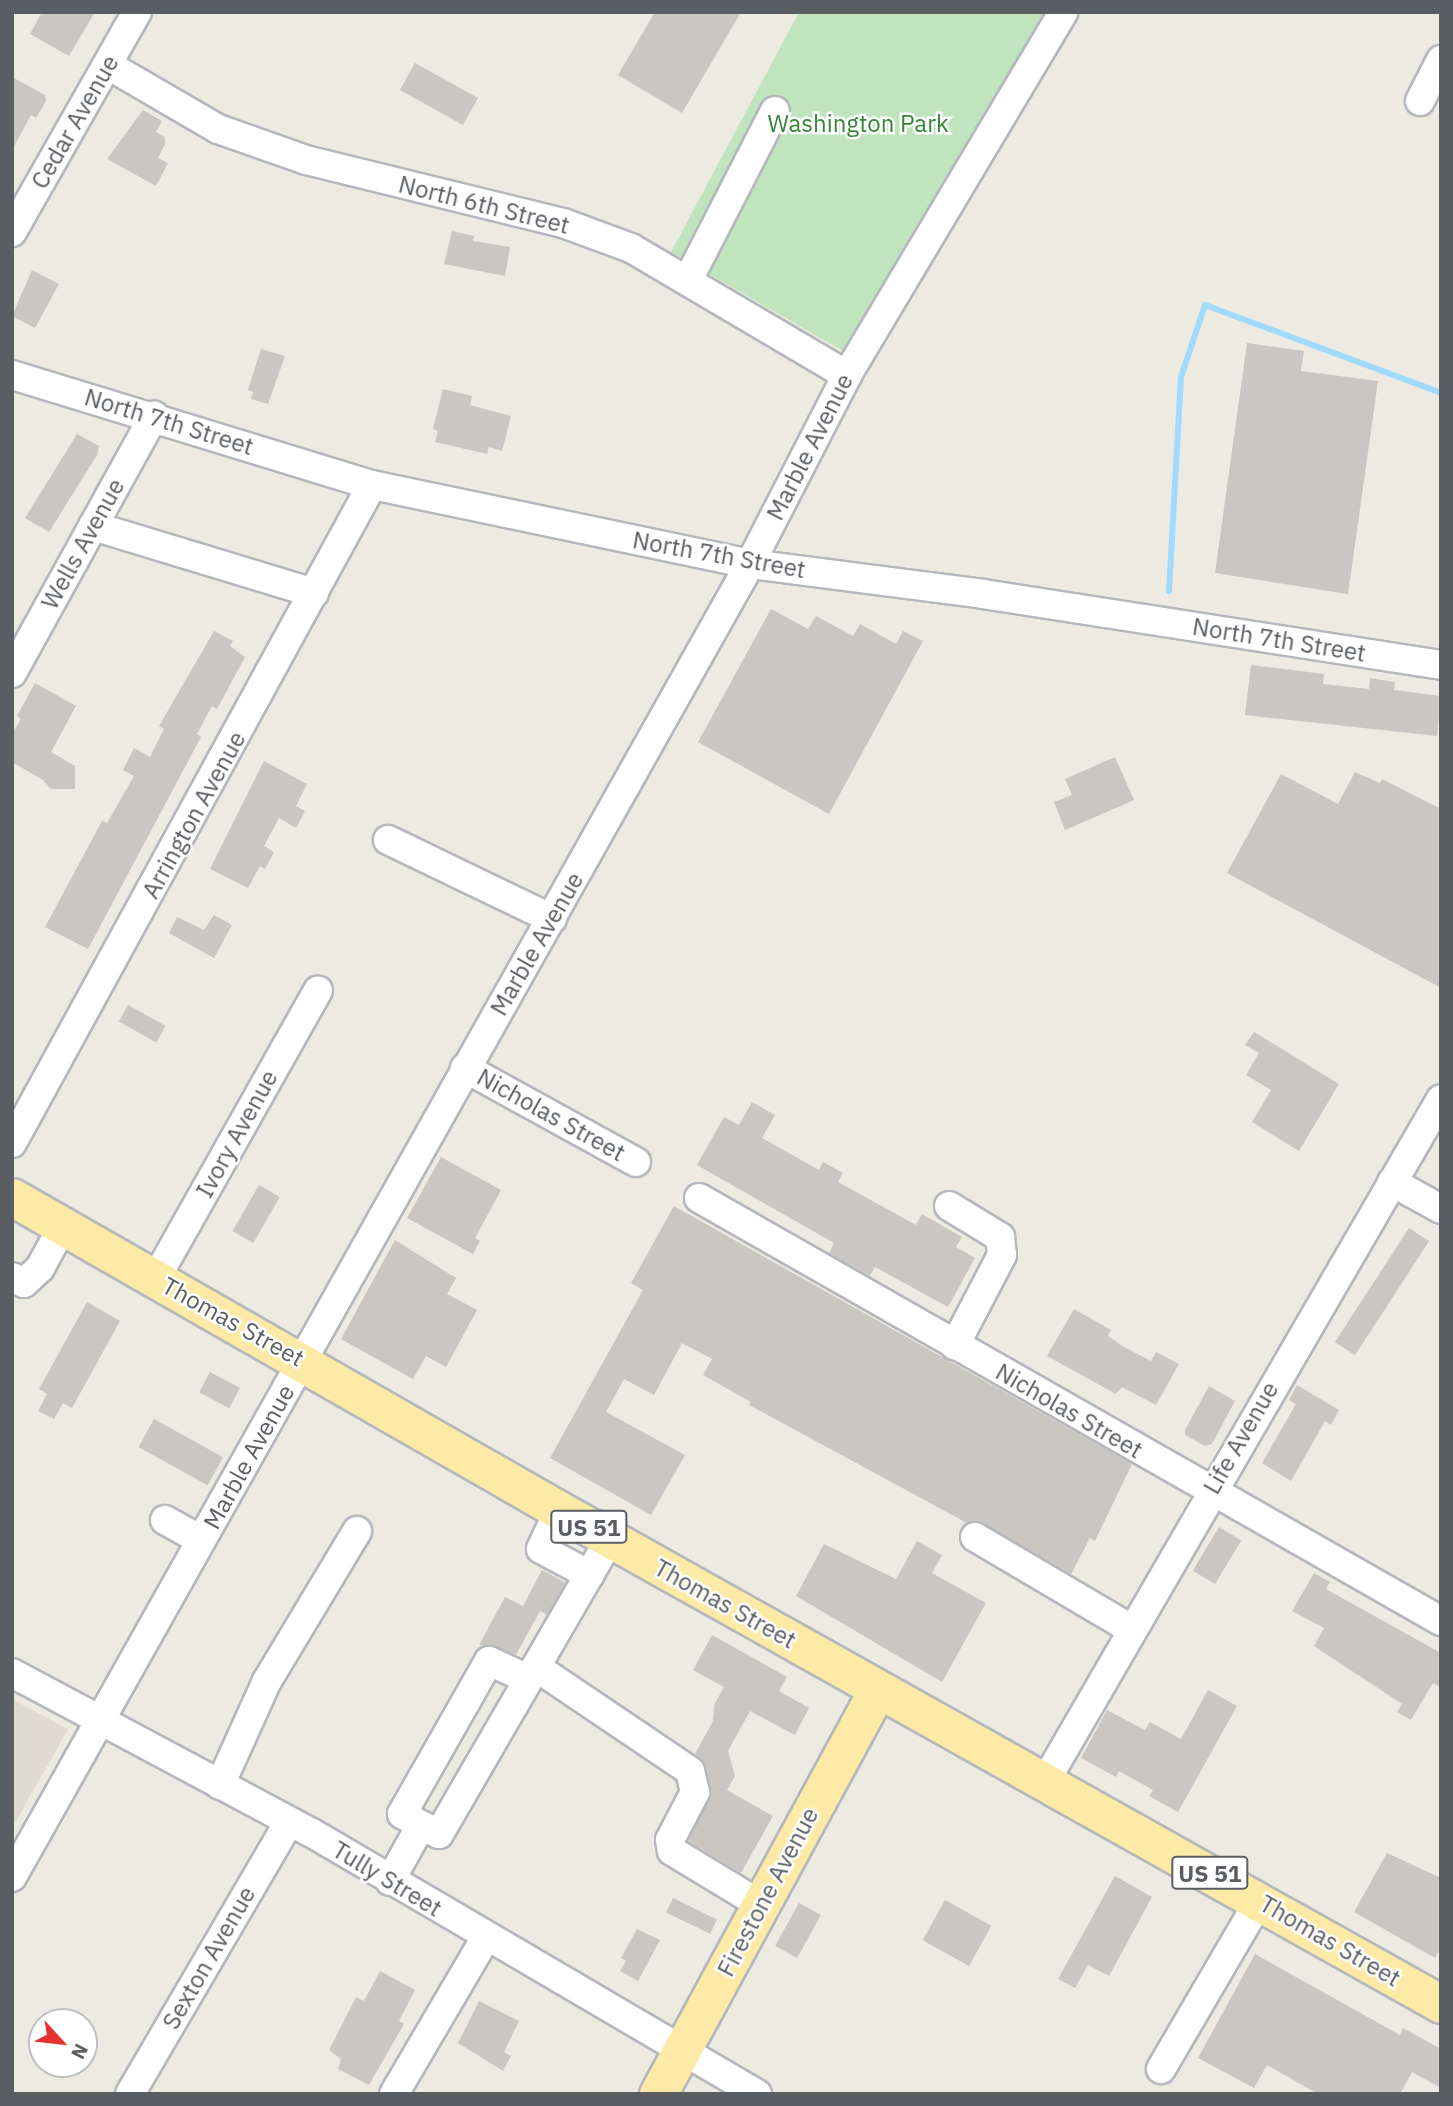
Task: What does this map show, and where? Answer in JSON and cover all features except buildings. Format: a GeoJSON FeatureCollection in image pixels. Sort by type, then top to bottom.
{"type":"FeatureCollection","features":[{"type":"Feature","properties":{"kind":"main road","name":"Thomas Street"},"geometry":{"type":"LineString","coordinates":[[12,1197],[877,1690],[1046,1780],[1440,2001]]}},
{"type":"Feature","properties":{"kind":"main road","name":"Firestone Avenue"},"geometry":{"type":"LineString","coordinates":[[658,2094],[877,1690]]}},
{"type":"Feature","properties":{"kind":"street","name":"Cedar Avenue"},"geometry":{"type":"LineString","coordinates":[[12,232],[137,12]]}},
{"type":"Feature","properties":{"kind":"street","name":"Marble Avenue"},"geometry":{"type":"LineString","coordinates":[[12,1877],[750,564],[847,374],[1063,12]]}},
{"type":"Feature","properties":{"kind":"street"},"geometry":{"type":"LineString","coordinates":[[1420,101],[1441,60]]}},
{"type":"Feature","properties":{"kind":"street","name":"North 6th Street"},"geometry":{"type":"LineString","coordinates":[[108,65],[218,129],[306,160],[563,223],[631,248],[847,374]]}},
{"type":"Feature","properties":{"kind":"street"},"geometry":{"type":"LineString","coordinates":[[688,280],[775,111]]}},
{"type":"Feature","properties":{"kind":"street","name":"North 7th Street"},"geometry":{"type":"LineString","coordinates":[[12,375],[154,416],[372,485],[750,564],[984,594],[1441,665]]}},
{"type":"Feature","properties":{"kind":"street","name":"Wells Avenue"},"geometry":{"type":"LineString","coordinates":[[12,673],[154,416]]}},
{"type":"Feature","properties":{"kind":"street","name":"Arrington Avenue"},"geometry":{"type":"LineString","coordinates":[[12,1143],[372,485]]}},
{"type":"Feature","properties":{"kind":"street"},"geometry":{"type":"LineString","coordinates":[[93,526],[314,593]]}},
{"type":"Feature","properties":{"kind":"street"},"geometry":{"type":"LineString","coordinates":[[388,840],[552,919]]}},
{"type":"Feature","properties":{"kind":"street","name":"Ivory Avenue"},"geometry":{"type":"LineString","coordinates":[[156,1278],[318,991]]}},
{"type":"Feature","properties":{"kind":"street","name":"Nicholas Street"},"geometry":{"type":"LineString","coordinates":[[465,1068],[636,1162]]}},
{"type":"Feature","properties":{"kind":"street","name":"Life Avenue"},"geometry":{"type":"LineString","coordinates":[[1046,1780],[1209,1492],[1441,1099]]}},
{"type":"Feature","properties":{"kind":"street"},"geometry":{"type":"LineString","coordinates":[[1392,1182],[1441,1209]]}},
{"type":"Feature","properties":{"kind":"street","name":"Nicholas Street"},"geometry":{"type":"LineString","coordinates":[[699,1198],[1209,1492],[1441,1621]]}},
{"type":"Feature","properties":{"kind":"street"},"geometry":{"type":"LineString","coordinates":[[949,1206],[1000,1237],[1002,1255],[955,1345]]}},
{"type":"Feature","properties":{"kind":"street"},"geometry":{"type":"LineString","coordinates":[[12,1277],[24,1283],[40,1268],[63,1226]]}},
{"type":"Feature","properties":{"kind":"street"},"geometry":{"type":"LineString","coordinates":[[559,1510],[541,1549],[590,1574]]}},
{"type":"Feature","properties":{"kind":"street"},"geometry":{"type":"LineString","coordinates":[[165,1520],[201,1540]]}},
{"type":"Feature","properties":{"kind":"street"},"geometry":{"type":"LineString","coordinates":[[220,1785],[267,1681],[357,1531]]}},
{"type":"Feature","properties":{"kind":"street"},"geometry":{"type":"LineString","coordinates":[[975,1537],[1131,1629]]}},
{"type":"Feature","properties":{"kind":"street"},"geometry":{"type":"LineString","coordinates":[[610,1539],[531,1673],[439,1835],[402,1814],[489,1661],[531,1673],[690,1771],[695,1792],[670,1840],[672,1850],[761,1905]]}},
{"type":"Feature","properties":{"kind":"street","name":"Tully Street"},"geometry":{"type":"LineString","coordinates":[[12,1673],[289,1822],[485,1939],[757,2094]]}},
{"type":"Feature","properties":{"kind":"street","name":"Sexton Avenue"},"geometry":{"type":"LineString","coordinates":[[130,2094],[289,1822]]}},
{"type":"Feature","properties":{"kind":"street"},"geometry":{"type":"LineString","coordinates":[[390,1881],[421,1825]]}},
{"type":"Feature","properties":{"kind":"street"},"geometry":{"type":"LineString","coordinates":[[1161,2069],[1259,1901]]}},
{"type":"Feature","properties":{"kind":"street"},"geometry":{"type":"LineString","coordinates":[[394,2094],[485,1939]]}},
{"type":"Feature","properties":{"kind":"shaded area"},"geometry":{"type":"Polygon","coordinates":[[[12,1699],[68,1729],[12,1828],[12,1699]]]}},
{"type":"Feature","properties":{"kind":"green space","name":"Washington Park"},"geometry":{"type":"Polygon","coordinates":[[[799,12],[1046,12],[843,351],[671,252],[799,12]]]}},
{"type":"Feature","properties":{"kind":"waterway"},"geometry":{"type":"LineString","coordinates":[[1169,591],[1181,377],[1205,305],[1441,393]]}}]}
